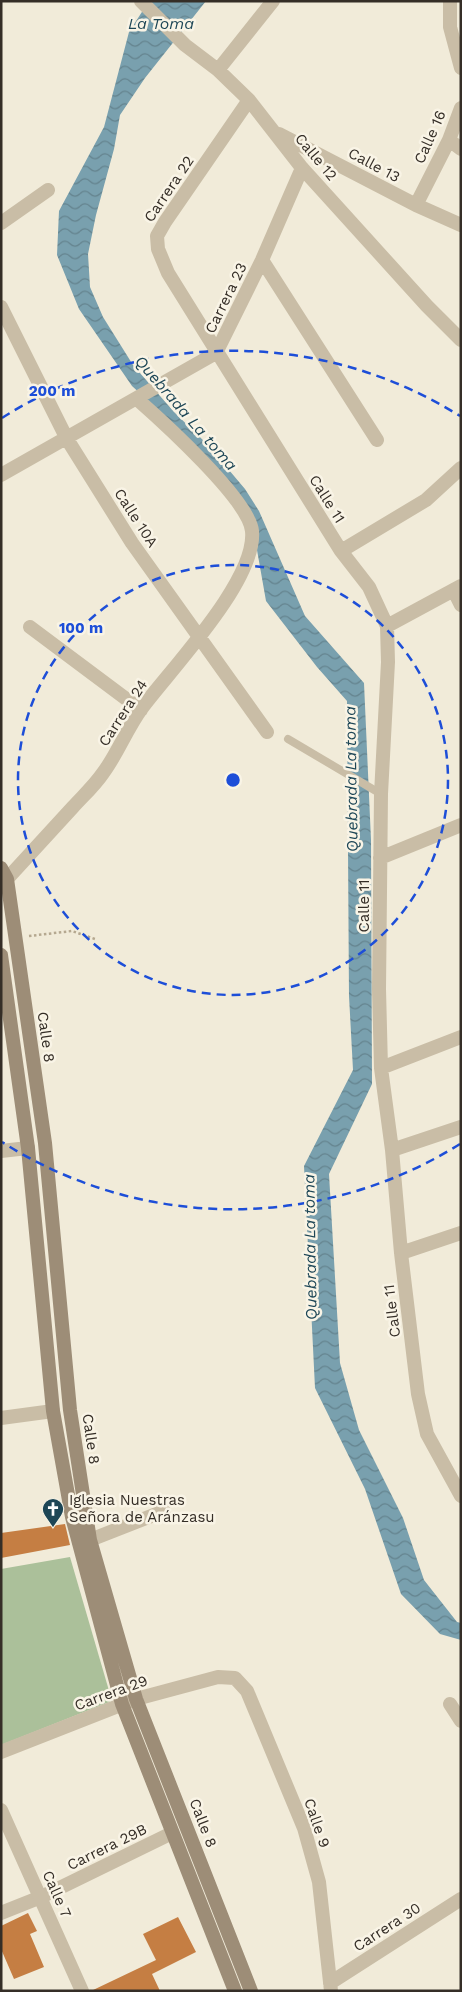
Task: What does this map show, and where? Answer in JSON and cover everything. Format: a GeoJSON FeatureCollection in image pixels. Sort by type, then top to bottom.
{"type":"FeatureCollection","features":[{"type":"Feature","properties":{"kind":"main road","name":"Calle 8"},"geometry":{"type":"LineString","coordinates":[[3,877],[15,938],[45,1143],[70,1410],[90,1540],[136,1699],[251,1991]]}},
{"type":"Feature","properties":{"kind":"main road","name":"Calle 8"},"geometry":{"type":"LineString","coordinates":[[1,955],[28,1148],[54,1411],[79,1548],[122,1704],[235,1991]]}},
{"type":"Feature","properties":{"kind":"street","name":"Calle 12"},"geometry":{"type":"LineString","coordinates":[[141,1],[185,45],[218,70],[249,100],[302,168],[427,306],[461,340]]}},
{"type":"Feature","properties":{"kind":"street"},"geometry":{"type":"LineString","coordinates":[[218,70],[273,1]]}},
{"type":"Feature","properties":{"kind":"street"},"geometry":{"type":"LineString","coordinates":[[450,1],[461,68]]}},
{"type":"Feature","properties":{"kind":"street","name":"Carrera 22"},"geometry":{"type":"LineString","coordinates":[[216,353],[168,273],[158,249],[157,236],[249,100]]}},
{"type":"Feature","properties":{"kind":"street","name":"Calle 16"},"geometry":{"type":"LineString","coordinates":[[416,205],[449,140],[461,108]]}},
{"type":"Feature","properties":{"kind":"street","name":"Calle 13"},"geometry":{"type":"LineString","coordinates":[[274,131],[416,205],[461,225]]}},
{"type":"Feature","properties":{"kind":"street"},"geometry":{"type":"LineString","coordinates":[[449,140],[461,149]]}},
{"type":"Feature","properties":{"kind":"street","name":"Carrera 23"},"geometry":{"type":"LineString","coordinates":[[1,474],[216,353],[262,260],[302,168]]}},
{"type":"Feature","properties":{"kind":"street"},"geometry":{"type":"LineString","coordinates":[[1,223],[48,190]]}},
{"type":"Feature","properties":{"kind":"street"},"geometry":{"type":"LineString","coordinates":[[262,260],[377,440]]}},
{"type":"Feature","properties":{"kind":"street","name":"Calle 10A"},"geometry":{"type":"LineString","coordinates":[[1,307],[66,439],[132,543],[267,732]]}},
{"type":"Feature","properties":{"kind":"street","name":"Calle 11"},"geometry":{"type":"LineString","coordinates":[[216,353],[341,551],[369,587],[387,626],[388,662],[381,794],[380,858],[379,989],[381,1068],[392,1150],[401,1253],[418,1394],[427,1434],[460,1492]]}},
{"type":"Feature","properties":{"kind":"street","name":"Carrera 24"},"geometry":{"type":"LineString","coordinates":[[3,877],[103,773],[141,710],[225,603],[241,577],[250,546],[253,533],[246,513],[216,477],[168,427],[137,399]]}},
{"type":"Feature","properties":{"kind":"street"},"geometry":{"type":"LineString","coordinates":[[341,551],[426,500],[461,468]]}},
{"type":"Feature","properties":{"kind":"street"},"geometry":{"type":"LineString","coordinates":[[387,626],[458,589],[461,605]]}},
{"type":"Feature","properties":{"kind":"street"},"geometry":{"type":"LineString","coordinates":[[30,627],[141,710]]}},
{"type":"Feature","properties":{"kind":"street"},"geometry":{"type":"LineString","coordinates":[[380,858],[461,825]]}},
{"type":"Feature","properties":{"kind":"street"},"geometry":{"type":"LineString","coordinates":[[381,1068],[461,1037]]}},
{"type":"Feature","properties":{"kind":"street"},"geometry":{"type":"LineString","coordinates":[[392,1150],[461,1127]]}},
{"type":"Feature","properties":{"kind":"street"},"geometry":{"type":"LineString","coordinates":[[1,1151],[28,1148]]}},
{"type":"Feature","properties":{"kind":"street"},"geometry":{"type":"LineString","coordinates":[[401,1253],[461,1233]]}},
{"type":"Feature","properties":{"kind":"street"},"geometry":{"type":"LineString","coordinates":[[1,1418],[54,1411]]}},
{"type":"Feature","properties":{"kind":"street"},"geometry":{"type":"LineString","coordinates":[[90,1540],[164,1511]]}},
{"type":"Feature","properties":{"kind":"street","name":"Carrera 29"},"geometry":{"type":"LineString","coordinates":[[1,1752],[136,1699],[218,1677],[235,1678]]}},
{"type":"Feature","properties":{"kind":"street","name":"Calle 9"},"geometry":{"type":"LineString","coordinates":[[235,1678],[247,1691],[304,1828],[319,1882],[331,1987]]}},
{"type":"Feature","properties":{"kind":"street"},"geometry":{"type":"LineString","coordinates":[[450,1704],[461,1722]]}},
{"type":"Feature","properties":{"kind":"street","name":"Calle 7"},"geometry":{"type":"LineString","coordinates":[[1,1810],[82,1991]]}},
{"type":"Feature","properties":{"kind":"street","name":"Carrera 29B"},"geometry":{"type":"LineString","coordinates":[[1,1913],[41,1897],[172,1833]]}},
{"type":"Feature","properties":{"kind":"street","name":"Carrera 30"},"geometry":{"type":"LineString","coordinates":[[331,1987],[461,1899]]}},
{"type":"Feature","properties":{"kind":"lane"},"geometry":{"type":"LineString","coordinates":[[288,740],[381,794]]}},
{"type":"Feature","properties":{"kind":"path"},"geometry":{"type":"LineString","coordinates":[[15,938],[72,931],[96,939]]}},
{"type":"Feature","properties":{"kind":"green space"},"geometry":{"type":"Polygon","coordinates":[[[70,1557],[112,1701],[1,1745],[1,1569],[70,1557]]]}},
{"type":"Feature","properties":{"kind":"water","name":"La Toma"},"geometry":{"type":"Polygon","coordinates":[[[149,1],[206,1],[145,78],[120,115],[114,149],[96,215],[88,254],[90,287],[103,317],[133,365],[174,412],[207,444],[245,489],[259,511],[305,616],[364,683],[371,840],[372,1084],[329,1174],[340,1363],[359,1430],[403,1518],[424,1580],[457,1622],[461,1623],[461,1640],[440,1634],[401,1594],[365,1489],[315,1388],[304,1166],[353,1070],[349,996],[347,701],[317,667],[266,601],[251,516],[156,408],[132,386],[79,309],[57,255],[59,211],[104,127],[129,32],[149,1]]]}},
{"type":"Feature","properties":{"kind":"building","name":"Iglesia Nuestras Señora de Aránzasu"},"geometry":{"type":"Polygon","coordinates":[[[65,1524],[70,1545],[1,1558],[1,1533],[65,1524]]]}},
{"type":"Feature","properties":{"kind":"building"},"geometry":{"type":"Polygon","coordinates":[[[28,1913],[37,1931],[30,1934],[44,1967],[14,1979],[1,1949],[1,1926],[28,1913]]]}},
{"type":"Feature","properties":{"kind":"building"},"geometry":{"type":"Polygon","coordinates":[[[178,1917],[196,1952],[152,1974],[160,1991],[91,1991],[156,1960],[143,1934],[178,1917]]]}},
{"type":"Feature","properties":{"kind":"place","name":"Iglesia Nuestras Señora de Aránzasu"},"geometry":{"type":"Point","coordinates":[53,1528]}},
{"type":"Feature","properties":{"kind":"water label","name":"Quebrada La toma"},"geometry":{"type":"Point","coordinates":[186,413]}},
{"type":"Feature","properties":{"kind":"water label","name":"Quebrada La toma"},"geometry":{"type":"Point","coordinates":[351,779]}},
{"type":"Feature","properties":{"kind":"water label","name":"Quebrada La toma"},"geometry":{"type":"Point","coordinates":[310,1247]}}]}
